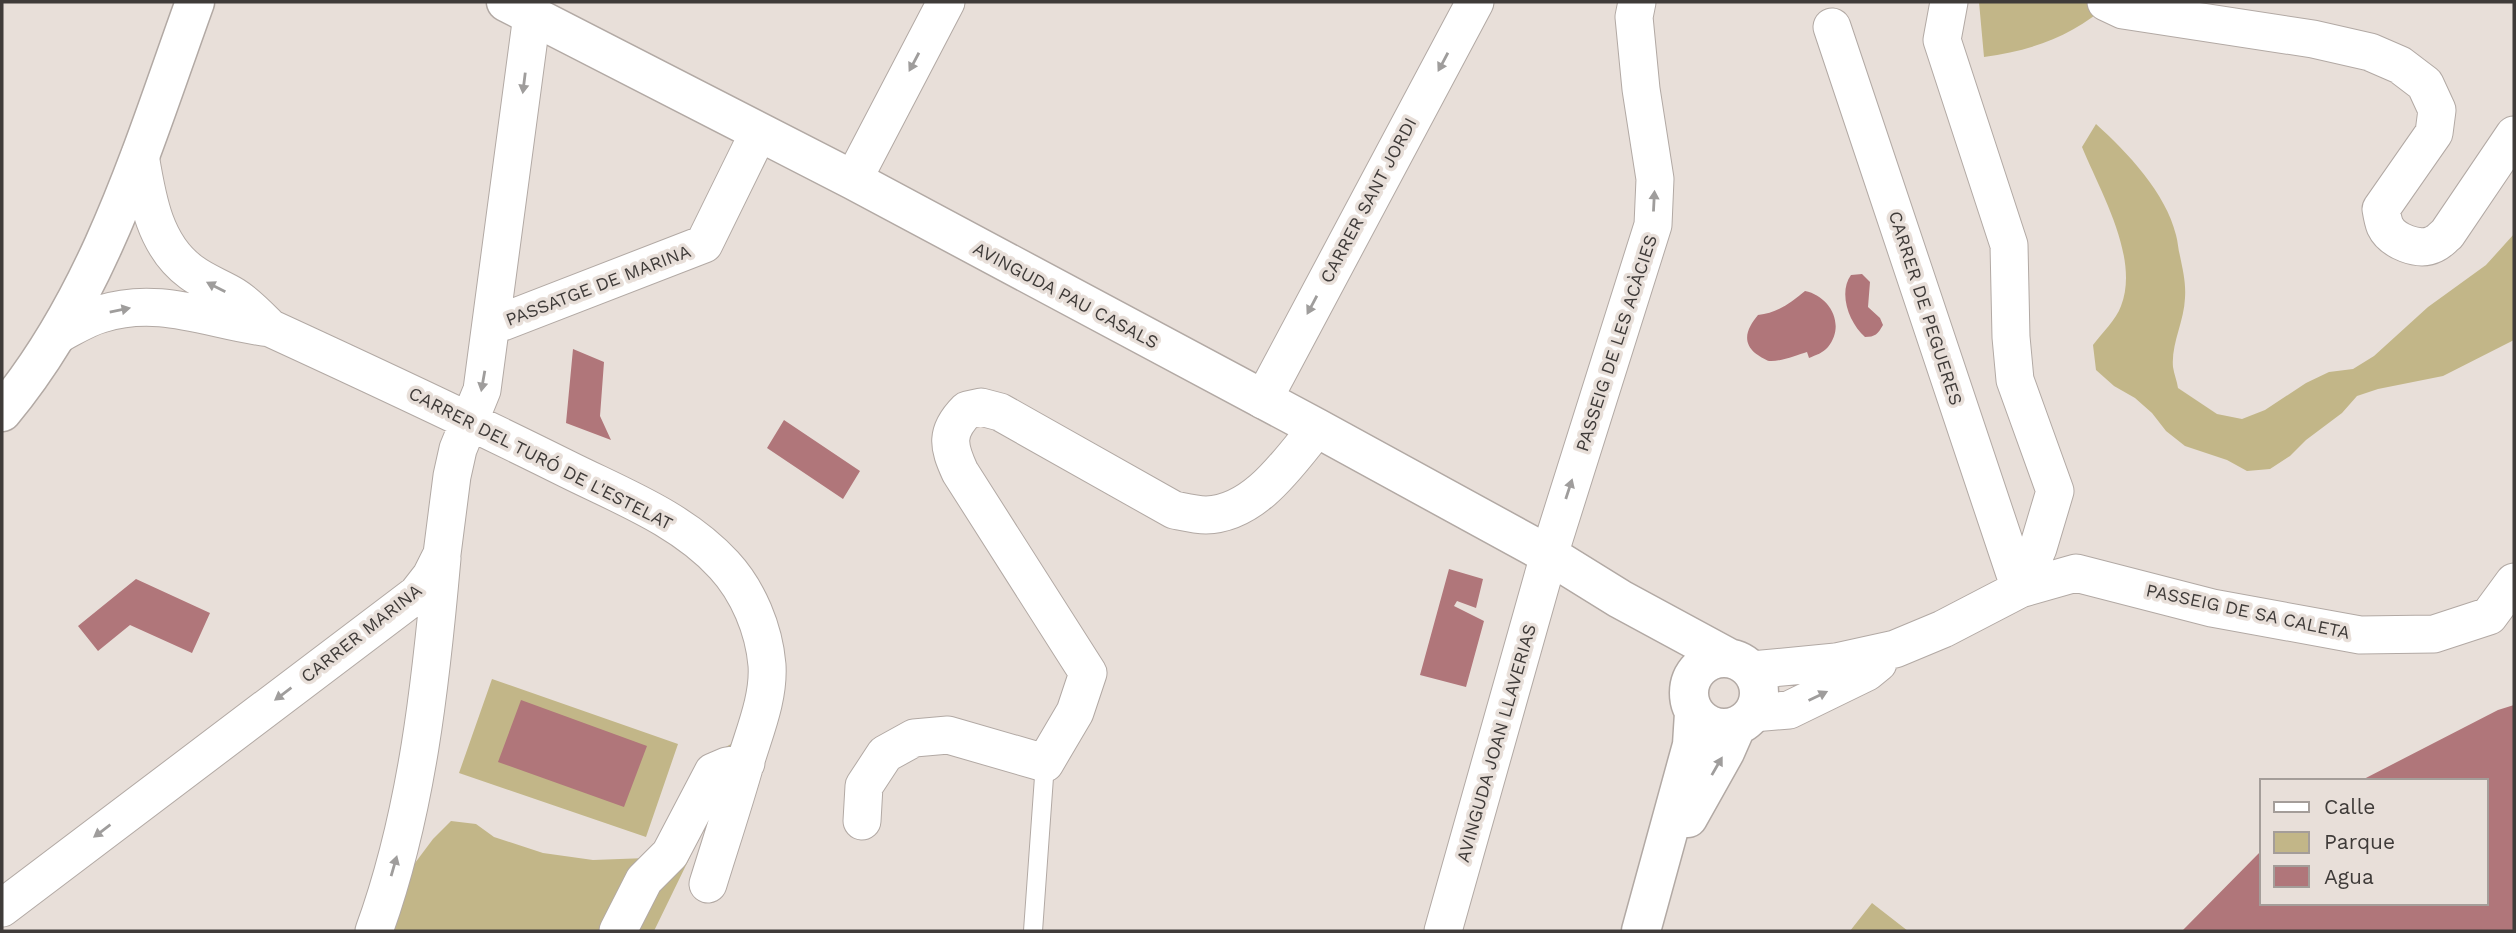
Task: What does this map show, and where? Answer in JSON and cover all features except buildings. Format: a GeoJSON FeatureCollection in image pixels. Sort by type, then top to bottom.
{"type":"FeatureCollection","features":[{"type":"Feature","properties":{"kind":"street"},"geometry":{"type":"LineString","coordinates":[[2,412],[57,335],[110,232],[195,2]]}},
{"type":"Feature","properties":{"kind":"street"},"geometry":{"type":"LineString","coordinates":[[853,180],[946,2]]}},
{"type":"Feature","properties":{"kind":"street","name":"CARRER SANT JORDI"},"geometry":{"type":"LineString","coordinates":[[1263,400],[1475,2]]}},
{"type":"Feature","properties":{"kind":"street","name":"PASSEIG DE LES ACÀCIES"},"geometry":{"type":"LineString","coordinates":[[1549,555],[1653,225],[1655,179],[1641,89],[1634,18],[1637,2]]}},
{"type":"Feature","properties":{"kind":"street"},"geometry":{"type":"LineString","coordinates":[[1949,2],[1942,40],[2009,245],[2015,380],[2054,491],[2038,548],[2020,589]]}},
{"type":"Feature","properties":{"kind":"street"},"geometry":{"type":"LineString","coordinates":[[2106,2],[2123,10],[2313,39],[2370,52],[2400,65],[2425,84],[2437,110],[2434,133],[2381,209],[2386,228],[2396,239],[2406,243],[2433,246],[2447,233],[2514,135]]}},
{"type":"Feature","properties":{"kind":"street","name":"AVINGUDA PAU CASALS"},"geometry":{"type":"LineString","coordinates":[[519,9],[853,180],[1317,428],[1549,555],[1620,599],[1740,664]]}},
{"type":"Feature","properties":{"kind":"street","name":"CARRER MARINA"},"geometry":{"type":"LineString","coordinates":[[2,908],[417,594],[431,576],[442,554],[452,476],[458,449],[482,390],[492,326],[519,9]]}},
{"type":"Feature","properties":{"kind":"street","name":"CARRER DE PEGUERES"},"geometry":{"type":"LineString","coordinates":[[1832,27],[2020,589]]}},
{"type":"Feature","properties":{"kind":"street","name":"PASSATGE DE MARINA"},"geometry":{"type":"LineString","coordinates":[[492,326],[704,244],[759,132]]}},
{"type":"Feature","properties":{"kind":"street","name":"CARRER DEL TURÓ DE L'ESTELAT"},"geometry":{"type":"LineString","coordinates":[[140,155],[152,216],[162,238],[188,270],[235,296],[270,328],[471,421],[668,520],[702,544],[724,565],[745,593],[762,634],[767,665],[766,687],[746,763],[708,884]]}},
{"type":"Feature","properties":{"kind":"street","name":"CARRER DEL TURÓ DE L'ESTELAT"},"geometry":{"type":"LineString","coordinates":[[57,335],[98,314],[125,308],[155,306],[180,309],[236,324],[270,328]]}},
{"type":"Feature","properties":{"kind":"street"},"geometry":{"type":"LineString","coordinates":[[862,821],[864,786],[885,754],[914,738],[948,735],[1045,763],[1075,712],[1088,673],[950,453],[950,432],[958,418],[967,410],[981,407],[1000,412],[1174,510],[1205,515],[1231,511],[1253,497],[1278,475],[1317,428]]}},
{"type":"Feature","properties":{"kind":"street"},"geometry":{"type":"LineString","coordinates":[[374,931],[407,820],[435,644],[442,554]]}},
{"type":"Feature","properties":{"kind":"street","name":"AVINGUDA JOAN LLAVERIAS"},"geometry":{"type":"LineString","coordinates":[[1443,931],[1549,555]]}},
{"type":"Feature","properties":{"kind":"street","name":"PASSEIG DE SA CALETA"},"geometry":{"type":"LineString","coordinates":[[1740,664],[1836,662],[1895,649],[1942,629],[2020,589],[2076,573],[2212,608],[2360,635],[2434,634],[2489,616],[2514,582]]}},
{"type":"Feature","properties":{"kind":"street","name":"AVINGUDA PAU CASALS"},"geometry":{"type":"LineString","coordinates":[[1620,599],[1674,654],[1693,696]]}},
{"type":"Feature","properties":{"kind":"street"},"geometry":{"type":"LineString","coordinates":[[395,609],[408,606],[416,608],[425,617],[435,644]]}},
{"type":"Feature","properties":{"kind":"street","name":"PASSEIG DE SA CALETA"},"geometry":{"type":"LineString","coordinates":[[1744,720],[1789,710],[1867,672],[1895,649]]}},
{"type":"Feature","properties":{"kind":"street"},"geometry":{"type":"LineString","coordinates":[[1641,931],[1692,745],[1693,696],[1697,669],[1717,658],[1740,664],[1760,692],[1659,868]]}},
{"type":"Feature","properties":{"kind":"street"},"geometry":{"type":"LineString","coordinates":[[1693,696],[1699,719],[1712,726],[1720,728],[1744,720]]}},
{"type":"Feature","properties":{"kind":"street"},"geometry":{"type":"LineString","coordinates":[[618,931],[644,880],[670,854],[713,772],[727,766],[746,763]]}},
{"type":"Feature","properties":{"kind":"lane"},"geometry":{"type":"LineString","coordinates":[[1033,931],[1045,763]]}},
{"type":"Feature","properties":{"kind":"green space"},"geometry":{"type":"Polygon","coordinates":[[[1979,2],[2111,2],[2082,24],[2052,40],[1984,57],[1979,2]]]}},
{"type":"Feature","properties":{"kind":"green space"},"geometry":{"type":"Polygon","coordinates":[[[2096,124],[2144,174],[2171,219],[2185,293],[2174,350],[2174,372],[2178,388],[2217,414],[2242,419],[2265,410],[2306,383],[2329,372],[2353,369],[2374,356],[2428,307],[2486,265],[2514,234],[2514,340],[2443,376],[2357,396],[2342,413],[2270,469],[2247,471],[2227,460],[2185,446],[2166,431],[2152,413],[2135,398],[2114,386],[2096,370],[2093,345],[2119,311],[2126,287],[2122,246],[2082,147],[2096,124]]]}},
{"type":"Feature","properties":{"kind":"green space"},"geometry":{"type":"Polygon","coordinates":[[[492,679],[678,744],[646,837],[459,773],[492,679]]]}},
{"type":"Feature","properties":{"kind":"green space"},"geometry":{"type":"Polygon","coordinates":[[[731,744],[727,771],[654,931],[385,931],[403,879],[433,839],[451,821],[476,824],[494,837],[543,853],[593,860],[647,858],[710,756],[731,744]]]}},
{"type":"Feature","properties":{"kind":"green space"},"geometry":{"type":"Polygon","coordinates":[[[1872,903],[1908,931],[1850,931],[1872,903]]]}},
{"type":"Feature","properties":{"kind":"water"},"geometry":{"type":"Polygon","coordinates":[[[1862,274],[1870,282],[1868,307],[1880,318],[1883,325],[1876,334],[1868,337],[1854,324],[1845,299],[1847,282],[1851,275],[1862,274]]]}},
{"type":"Feature","properties":{"kind":"water"},"geometry":{"type":"Polygon","coordinates":[[[1805,291],[1822,299],[1833,313],[1836,330],[1828,347],[1809,358],[1807,352],[1773,361],[1755,353],[1747,339],[1751,324],[1758,315],[1783,307],[1805,291]]]}},
{"type":"Feature","properties":{"kind":"water"},"geometry":{"type":"Polygon","coordinates":[[[573,349],[604,362],[600,416],[611,440],[566,423],[573,349]]]}},
{"type":"Feature","properties":{"kind":"water"},"geometry":{"type":"Polygon","coordinates":[[[784,420],[860,471],[843,499],[767,448],[784,420]]]}},
{"type":"Feature","properties":{"kind":"water"},"geometry":{"type":"Polygon","coordinates":[[[1449,569],[1483,579],[1476,608],[1457,601],[1454,606],[1484,621],[1466,687],[1420,675],[1449,569]]]}},
{"type":"Feature","properties":{"kind":"water"},"geometry":{"type":"Polygon","coordinates":[[[136,579],[210,613],[192,653],[130,625],[98,651],[78,626],[136,579]]]}},
{"type":"Feature","properties":{"kind":"water"},"geometry":{"type":"Polygon","coordinates":[[[521,700],[647,746],[624,807],[498,762],[521,700]]]}},
{"type":"Feature","properties":{"kind":"water"},"geometry":{"type":"Polygon","coordinates":[[[2514,705],[2514,931],[2182,931],[2260,852],[2260,905],[2488,905],[2488,779],[2364,779],[2498,710],[2514,705]]]}}]}
